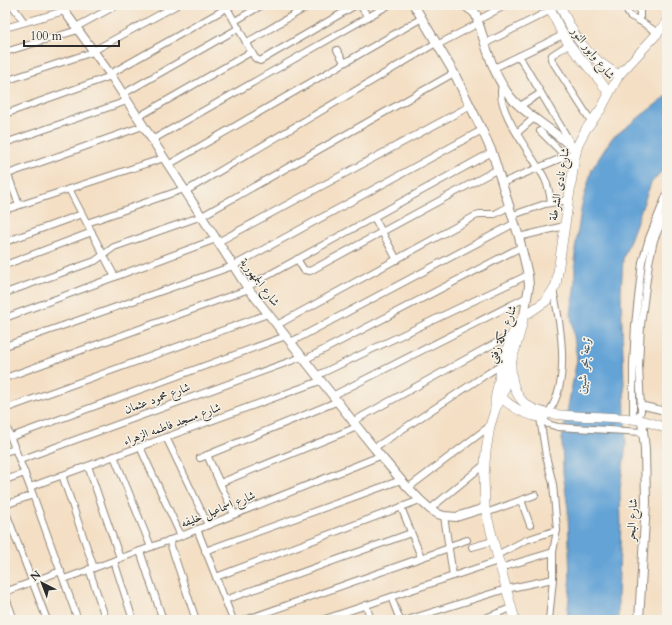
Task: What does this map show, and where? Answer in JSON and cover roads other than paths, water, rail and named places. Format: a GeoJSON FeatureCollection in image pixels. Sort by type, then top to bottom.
{"type":"FeatureCollection","features":[{"type":"Feature","properties":{"kind":"main road","name":"شارع وابور النور"},"geometry":{"type":"LineString","coordinates":[[560,5],[570,28],[582,46],[597,61],[618,75]]}},
{"type":"Feature","properties":{"kind":"main road","name":"شارع وابور النور"},"geometry":{"type":"LineString","coordinates":[[550,7],[563,35],[569,44],[594,72],[608,93]]}},
{"type":"Feature","properties":{"kind":"main road","name":"شارع نادى الشرطة"},"geometry":{"type":"LineString","coordinates":[[524,316],[546,301],[553,290],[557,278],[576,152],[582,136],[591,121],[601,109],[618,75],[667,22]]}},
{"type":"Feature","properties":{"kind":"main road"},"geometry":{"type":"LineString","coordinates":[[524,316],[521,332],[506,366],[517,395],[533,409],[551,415]]}},
{"type":"Feature","properties":{"kind":"main road","name":"شارع سكة زفتي"},"geometry":{"type":"LineString","coordinates":[[515,620],[498,561],[486,510],[485,464],[490,426],[499,395],[512,335],[524,316]]}},
{"type":"Feature","properties":{"kind":"main road"},"geometry":{"type":"LineString","coordinates":[[499,395],[517,409],[551,415],[636,420],[667,429]]}},
{"type":"Feature","properties":{"kind":"street"},"geometry":{"type":"LineString","coordinates":[[12,5],[24,22]]}},
{"type":"Feature","properties":{"kind":"street"},"geometry":{"type":"LineString","coordinates":[[5,52],[77,29],[117,5]]}},
{"type":"Feature","properties":{"kind":"street"},"geometry":{"type":"LineString","coordinates":[[5,81],[93,51],[178,5]]}},
{"type":"Feature","properties":{"kind":"street"},"geometry":{"type":"LineString","coordinates":[[235,21],[262,5]]}},
{"type":"Feature","properties":{"kind":"street"},"geometry":{"type":"LineString","coordinates":[[246,43],[310,5]]}},
{"type":"Feature","properties":{"kind":"street"},"geometry":{"type":"LineString","coordinates":[[5,114],[110,75],[230,6],[235,21],[251,52],[258,61],[262,61],[356,5]]}},
{"type":"Feature","properties":{"kind":"street"},"geometry":{"type":"LineString","coordinates":[[360,5],[368,17]]}},
{"type":"Feature","properties":{"kind":"street"},"geometry":{"type":"LineString","coordinates":[[152,140],[389,5]]}},
{"type":"Feature","properties":{"kind":"street","name":"شارع سكة زفتي"},"geometry":{"type":"LineString","coordinates":[[414,5],[454,73],[492,152],[513,215],[528,275],[528,297],[524,316]]}},
{"type":"Feature","properties":{"kind":"street"},"geometry":{"type":"LineString","coordinates":[[464,5],[477,19]]}},
{"type":"Feature","properties":{"kind":"street"},"geometry":{"type":"LineString","coordinates":[[472,5],[494,68],[502,86],[520,106],[565,141],[576,152]]}},
{"type":"Feature","properties":{"kind":"street"},"geometry":{"type":"LineString","coordinates":[[87,223],[185,190],[437,44],[477,19],[506,5]]}},
{"type":"Feature","properties":{"kind":"street"},"geometry":{"type":"LineString","coordinates":[[623,5],[630,16],[658,33]]}},
{"type":"Feature","properties":{"kind":"street"},"geometry":{"type":"LineString","coordinates":[[638,5],[640,21]]}},
{"type":"Feature","properties":{"kind":"street"},"geometry":{"type":"LineString","coordinates":[[486,43],[550,7]]}},
{"type":"Feature","properties":{"kind":"street"},"geometry":{"type":"LineString","coordinates":[[5,28],[62,8]]}},
{"type":"Feature","properties":{"kind":"street","name":"شارع الجمهورية"},"geometry":{"type":"LineString","coordinates":[[62,8],[138,117],[248,288],[334,399],[400,480],[430,509],[444,516]]}},
{"type":"Feature","properties":{"kind":"street"},"geometry":{"type":"LineString","coordinates":[[5,210],[69,189],[166,162],[422,18]]}},
{"type":"Feature","properties":{"kind":"street"},"geometry":{"type":"LineString","coordinates":[[5,143],[125,98],[239,28]]}},
{"type":"Feature","properties":{"kind":"street"},"geometry":{"type":"LineString","coordinates":[[494,68],[563,35]]}},
{"type":"Feature","properties":{"kind":"street"},"geometry":{"type":"LineString","coordinates":[[569,44],[553,54],[551,59],[591,121]]}},
{"type":"Feature","properties":{"kind":"street"},"geometry":{"type":"LineString","coordinates":[[337,50],[344,62]]}},
{"type":"Feature","properties":{"kind":"street"},"geometry":{"type":"LineString","coordinates":[[138,117],[251,52]]}},
{"type":"Feature","properties":{"kind":"street"},"geometry":{"type":"LineString","coordinates":[[519,56],[576,152]]}},
{"type":"Feature","properties":{"kind":"street"},"geometry":{"type":"LineString","coordinates":[[5,293],[95,261],[114,247],[202,216],[454,73]]}},
{"type":"Feature","properties":{"kind":"street"},"geometry":{"type":"LineString","coordinates":[[502,86],[500,94],[501,98],[517,133],[547,184],[551,202]]}},
{"type":"Feature","properties":{"kind":"street"},"geometry":{"type":"LineString","coordinates":[[520,106],[541,93]]}},
{"type":"Feature","properties":{"kind":"street"},"geometry":{"type":"LineString","coordinates":[[5,318],[217,241],[470,106]]}},
{"type":"Feature","properties":{"kind":"street"},"geometry":{"type":"LineString","coordinates":[[517,133],[534,118]]}},
{"type":"Feature","properties":{"kind":"street"},"geometry":{"type":"LineString","coordinates":[[6,175],[143,126]]}},
{"type":"Feature","properties":{"kind":"street"},"geometry":{"type":"LineString","coordinates":[[5,346],[233,266],[482,130]]}},
{"type":"Feature","properties":{"kind":"street"},"geometry":{"type":"LineString","coordinates":[[540,131],[566,156]]}},
{"type":"Feature","properties":{"kind":"street"},"geometry":{"type":"LineString","coordinates":[[5,378],[248,288],[297,259],[492,152]]}},
{"type":"Feature","properties":{"kind":"street"},"geometry":{"type":"LineString","coordinates":[[502,183],[576,152]]}},
{"type":"Feature","properties":{"kind":"street"},"geometry":{"type":"LineString","coordinates":[[5,167],[6,175],[19,205]]}},
{"type":"Feature","properties":{"kind":"street"},"geometry":{"type":"LineString","coordinates":[[297,259],[304,270],[310,271],[498,170]]}},
{"type":"Feature","properties":{"kind":"street"},"geometry":{"type":"LineString","coordinates":[[69,189],[115,277]]}},
{"type":"Feature","properties":{"kind":"street"},"geometry":{"type":"LineString","coordinates":[[636,420],[633,413],[632,391],[635,325],[642,262],[648,238],[667,192]]}},
{"type":"Feature","properties":{"kind":"street"},"geometry":{"type":"LineString","coordinates":[[513,215],[551,202],[568,200]]}},
{"type":"Feature","properties":{"kind":"street"},"geometry":{"type":"LineString","coordinates":[[277,325],[479,214],[495,214],[510,206]]}},
{"type":"Feature","properties":{"kind":"street"},"geometry":{"type":"LineString","coordinates":[[636,420],[641,411],[639,365],[649,263],[654,240],[667,210]]}},
{"type":"Feature","properties":{"kind":"street"},"geometry":{"type":"LineString","coordinates":[[5,242],[82,214]]}},
{"type":"Feature","properties":{"kind":"street"},"geometry":{"type":"LineString","coordinates":[[374,217],[397,260]]}},
{"type":"Feature","properties":{"kind":"street"},"geometry":{"type":"LineString","coordinates":[[11,436],[288,339],[515,223]]}},
{"type":"Feature","properties":{"kind":"street"},"geometry":{"type":"LineString","coordinates":[[519,237],[564,226]]}},
{"type":"Feature","properties":{"kind":"street"},"geometry":{"type":"LineString","coordinates":[[5,265],[92,232]]}},
{"type":"Feature","properties":{"kind":"street","name":"شارع محمود عثمان"},"geometry":{"type":"LineString","coordinates":[[20,460],[303,359],[522,247]]}},
{"type":"Feature","properties":{"kind":"street","name":"شارع مسجد فاطمه الزهراء"},"geometry":{"type":"LineString","coordinates":[[30,487],[140,447],[318,378],[528,275]]}},
{"type":"Feature","properties":{"kind":"street"},"geometry":{"type":"LineString","coordinates":[[553,290],[561,334],[560,378],[558,397],[548,424],[558,427],[642,432]]}},
{"type":"Feature","properties":{"kind":"street"},"geometry":{"type":"LineString","coordinates":[[200,458],[334,399],[528,297]]}},
{"type":"Feature","properties":{"kind":"street"},"geometry":{"type":"LineString","coordinates":[[5,409],[268,314]]}},
{"type":"Feature","properties":{"kind":"street"},"geometry":{"type":"LineString","coordinates":[[220,483],[354,424],[488,347],[512,335]]}},
{"type":"Feature","properties":{"kind":"street"},"geometry":{"type":"LineString","coordinates":[[374,448],[483,376],[506,366]]}},
{"type":"Feature","properties":{"kind":"street"},"geometry":{"type":"LineString","coordinates":[[640,405],[666,411],[667,402]]}},
{"type":"Feature","properties":{"kind":"street"},"geometry":{"type":"LineString","coordinates":[[549,620],[553,579],[553,552],[557,530],[553,484],[546,456],[551,415]]}},
{"type":"Feature","properties":{"kind":"street","name":"شارع البحر"},"geometry":{"type":"LineString","coordinates":[[636,420],[642,432],[645,449],[646,503],[639,620]]}},
{"type":"Feature","properties":{"kind":"street"},"geometry":{"type":"LineString","coordinates":[[5,423],[25,473],[78,620]]}},
{"type":"Feature","properties":{"kind":"street"},"geometry":{"type":"LineString","coordinates":[[408,488],[490,426]]}},
{"type":"Feature","properties":{"kind":"street"},"geometry":{"type":"LineString","coordinates":[[166,437],[208,525]]}},
{"type":"Feature","properties":{"kind":"street"},"geometry":{"type":"LineString","coordinates":[[140,447],[181,536]]}},
{"type":"Feature","properties":{"kind":"street"},"geometry":{"type":"LineString","coordinates":[[5,452],[16,449]]}},
{"type":"Feature","properties":{"kind":"street"},"geometry":{"type":"LineString","coordinates":[[208,455],[234,514]]}},
{"type":"Feature","properties":{"kind":"street"},"geometry":{"type":"LineString","coordinates":[[114,456],[151,547]]}},
{"type":"Feature","properties":{"kind":"street","name":"شارع اسماعيل خليفه"},"geometry":{"type":"LineString","coordinates":[[64,579],[181,536],[380,456]]}},
{"type":"Feature","properties":{"kind":"street"},"geometry":{"type":"LineString","coordinates":[[430,509],[485,464]]}},
{"type":"Feature","properties":{"kind":"street"},"geometry":{"type":"LineString","coordinates":[[88,466],[120,558]]}},
{"type":"Feature","properties":{"kind":"street"},"geometry":{"type":"LineString","coordinates":[[5,480],[25,473]]}},
{"type":"Feature","properties":{"kind":"street"},"geometry":{"type":"LineString","coordinates":[[62,475],[106,620]]}},
{"type":"Feature","properties":{"kind":"street"},"geometry":{"type":"LineString","coordinates":[[205,551],[400,480]]}},
{"type":"Feature","properties":{"kind":"street"},"geometry":{"type":"LineString","coordinates":[[5,505],[33,495]]}},
{"type":"Feature","properties":{"kind":"street"},"geometry":{"type":"LineString","coordinates":[[453,576],[444,516],[456,517],[486,510],[535,495]]}},
{"type":"Feature","properties":{"kind":"street"},"geometry":{"type":"LineString","coordinates":[[216,577],[420,500]]}},
{"type":"Feature","properties":{"kind":"street"},"geometry":{"type":"LineString","coordinates":[[521,500],[530,525]]}},
{"type":"Feature","properties":{"kind":"street"},"geometry":{"type":"LineString","coordinates":[[401,507],[421,557]]}},
{"type":"Feature","properties":{"kind":"street"},"geometry":{"type":"LineString","coordinates":[[5,510],[47,620]]}},
{"type":"Feature","properties":{"kind":"street"},"geometry":{"type":"LineString","coordinates":[[197,529],[233,620]]}},
{"type":"Feature","properties":{"kind":"street"},"geometry":{"type":"LineString","coordinates":[[498,561],[526,540],[557,530]]}},
{"type":"Feature","properties":{"kind":"street"},"geometry":{"type":"LineString","coordinates":[[225,600],[411,533]]}},
{"type":"Feature","properties":{"kind":"street"},"geometry":{"type":"LineString","coordinates":[[169,540],[196,620]]}},
{"type":"Feature","properties":{"kind":"street"},"geometry":{"type":"LineString","coordinates":[[245,620],[467,540]]}},
{"type":"Feature","properties":{"kind":"street"},"geometry":{"type":"LineString","coordinates":[[472,547],[493,541]]}},
{"type":"Feature","properties":{"kind":"street"},"geometry":{"type":"LineString","coordinates":[[140,551],[163,620]]}},
{"type":"Feature","properties":{"kind":"street"},"geometry":{"type":"LineString","coordinates":[[323,620],[498,561],[553,552]]}},
{"type":"Feature","properties":{"kind":"street"},"geometry":{"type":"LineString","coordinates":[[114,560],[134,620]]}},
{"type":"Feature","properties":{"kind":"street"},"geometry":{"type":"LineString","coordinates":[[5,592],[61,571]]}},
{"type":"Feature","properties":{"kind":"street"},"geometry":{"type":"LineString","coordinates":[[407,620],[506,589],[553,579]]}},
{"type":"Feature","properties":{"kind":"street"},"geometry":{"type":"LineString","coordinates":[[5,595],[14,620]]}},
{"type":"Feature","properties":{"kind":"street"},"geometry":{"type":"LineString","coordinates":[[391,597],[400,620]]}},
{"type":"Feature","properties":{"kind":"street"},"geometry":{"type":"LineString","coordinates":[[366,605],[371,620]]}},
{"type":"Feature","properties":{"kind":"street"},"geometry":{"type":"LineString","coordinates":[[480,620],[511,608]]}},
{"type":"Feature","properties":{"kind":"street"},"geometry":{"type":"LineString","coordinates":[[344,612],[347,620]]}},
{"type":"Feature","properties":{"kind":"water","name":"ترعة بحر شبين"},"geometry":{"type":"Polygon","coordinates":[[[667,96],[667,165],[651,183],[623,259],[621,293],[626,445],[620,489],[621,523],[618,620],[567,620],[570,586],[568,509],[563,473],[562,439],[577,359],[571,315],[575,281],[575,250],[582,204],[592,169],[612,138],[667,96]]]}}]}
